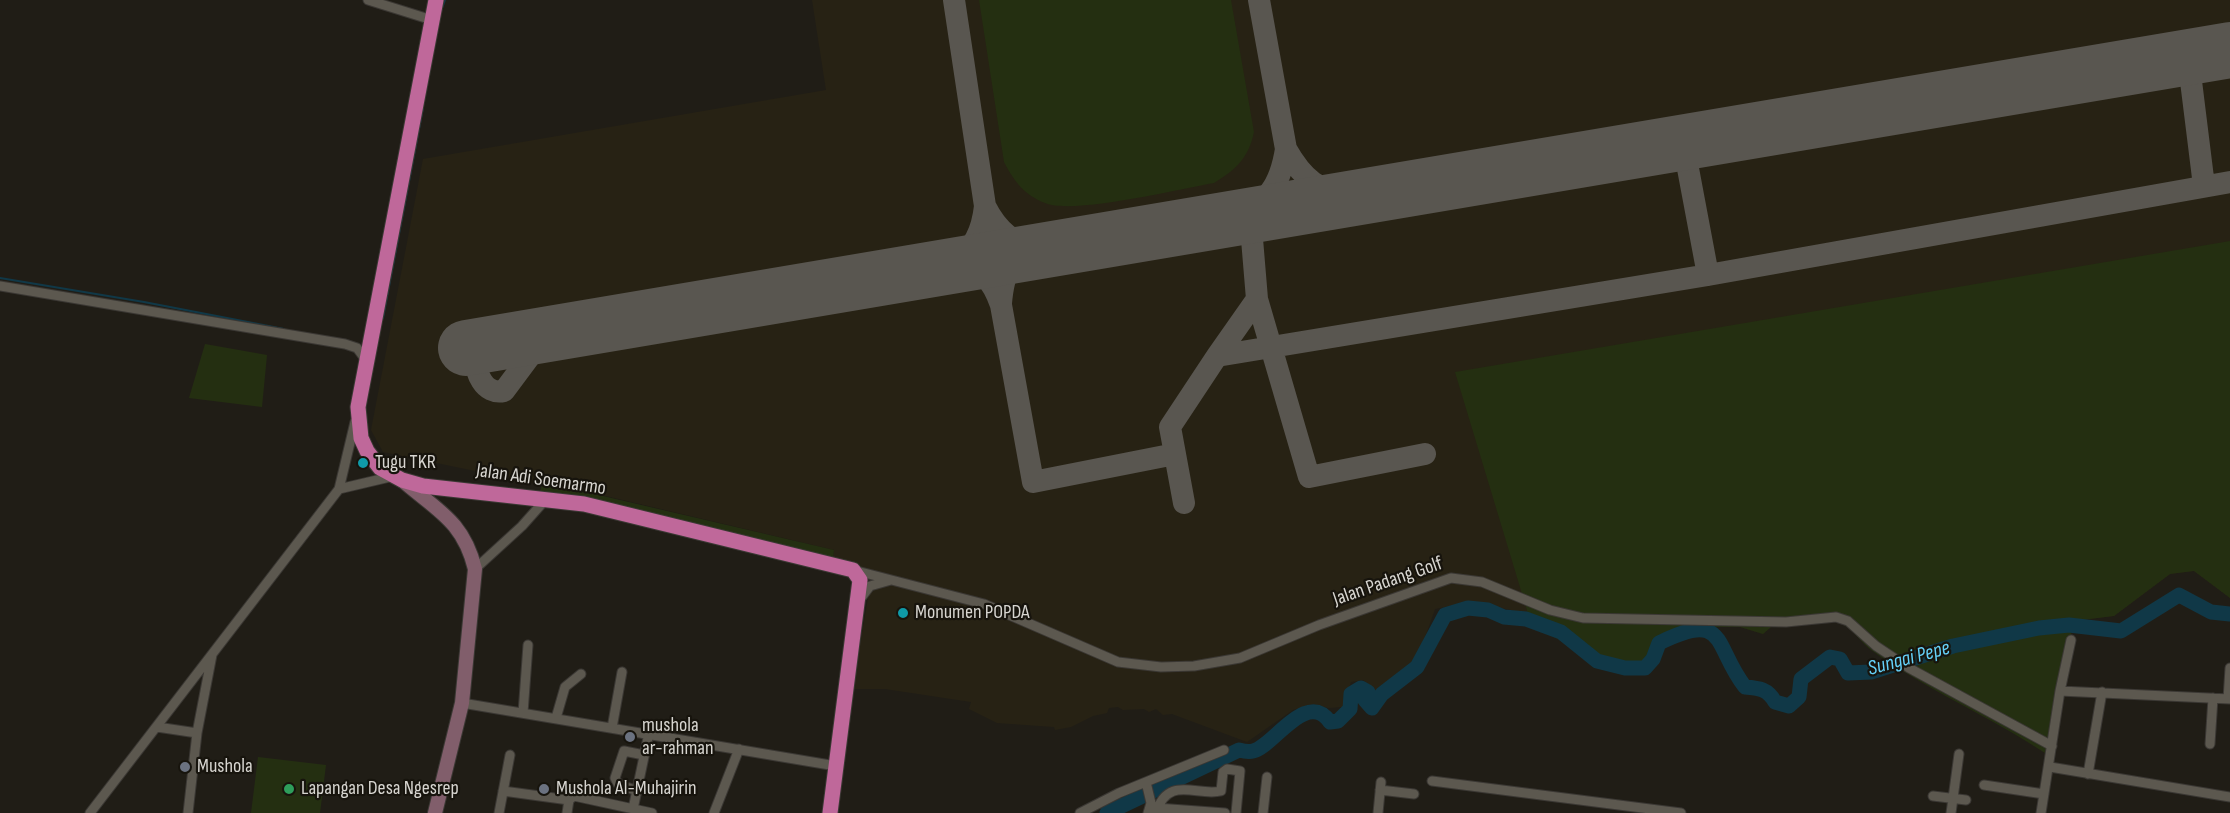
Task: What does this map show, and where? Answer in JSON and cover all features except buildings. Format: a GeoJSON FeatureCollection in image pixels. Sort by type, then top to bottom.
{"type":"FeatureCollection","features":[{"type":"Feature","properties":{"kind":"highway","name":"Jalan Adi Soemarmo"},"geometry":{"type":"LineString","coordinates":[[436,0],[358,407],[361,438],[367,451],[380,468],[398,478],[423,486],[584,504],[822,562],[862,575]]}},
{"type":"Feature","properties":{"kind":"highway","name":"Jalan Adi Soemarmo"},"geometry":{"type":"LineString","coordinates":[[822,562],[843,574],[853,591],[857,605]]}},
{"type":"Feature","properties":{"kind":"highway"},"geometry":{"type":"LineString","coordinates":[[830,813],[862,575]]}},
{"type":"Feature","properties":{"kind":"main road"},"geometry":{"type":"LineString","coordinates":[[398,478],[447,516],[468,549],[475,569],[462,703],[435,813]]}},
{"type":"Feature","properties":{"kind":"street"},"geometry":{"type":"LineString","coordinates":[[368,0],[432,20]]}},
{"type":"Feature","properties":{"kind":"street"},"geometry":{"type":"LineString","coordinates":[[0,286],[345,344],[357,348],[368,348]]}},
{"type":"Feature","properties":{"kind":"street"},"geometry":{"type":"LineString","coordinates":[[90,813],[339,489],[358,407]]}},
{"type":"Feature","properties":{"kind":"street"},"geometry":{"type":"LineString","coordinates":[[339,489],[398,478]]}},
{"type":"Feature","properties":{"kind":"street"},"geometry":{"type":"LineString","coordinates":[[475,569],[522,526],[546,499]]}},
{"type":"Feature","properties":{"kind":"street","name":"Jalan Padang Golf"},"geometry":{"type":"LineString","coordinates":[[862,575],[896,579],[984,604],[1099,655],[1137,665],[1194,666],[1240,658],[1330,621],[1452,578],[1482,582],[1550,610],[1583,618],[1786,622],[1836,617],[1848,621],[1894,659],[1909,668],[2052,746]]}},
{"type":"Feature","properties":{"kind":"street"},"geometry":{"type":"LineString","coordinates":[[857,605],[870,586],[896,579]]}},
{"type":"Feature","properties":{"kind":"street"},"geometry":{"type":"LineString","coordinates":[[2041,813],[2050,767],[2060,691],[2072,640]]}},
{"type":"Feature","properties":{"kind":"street"},"geometry":{"type":"LineString","coordinates":[[523,713],[528,645]]}},
{"type":"Feature","properties":{"kind":"street"},"geometry":{"type":"LineString","coordinates":[[188,813],[197,733],[212,653]]}},
{"type":"Feature","properties":{"kind":"street"},"geometry":{"type":"LineString","coordinates":[[2060,691],[2229,699],[2230,668]]}},
{"type":"Feature","properties":{"kind":"street"},"geometry":{"type":"LineString","coordinates":[[612,728],[622,672]]}},
{"type":"Feature","properties":{"kind":"street"},"geometry":{"type":"LineString","coordinates":[[556,718],[559,700],[565,687],[581,674]]}},
{"type":"Feature","properties":{"kind":"street"},"geometry":{"type":"LineString","coordinates":[[2088,774],[2102,692]]}},
{"type":"Feature","properties":{"kind":"street"},"geometry":{"type":"LineString","coordinates":[[2210,744],[2213,698]]}},
{"type":"Feature","properties":{"kind":"street"},"geometry":{"type":"LineString","coordinates":[[462,703],[836,766]]}},
{"type":"Feature","properties":{"kind":"street"},"geometry":{"type":"LineString","coordinates":[[157,727],[197,733]]}},
{"type":"Feature","properties":{"kind":"street"},"geometry":{"type":"LineString","coordinates":[[633,809],[649,734]]}},
{"type":"Feature","properties":{"kind":"street"},"geometry":{"type":"LineString","coordinates":[[714,813],[739,749]]}},
{"type":"Feature","properties":{"kind":"street"},"geometry":{"type":"LineString","coordinates":[[1080,813],[1148,791],[1224,750]]}},
{"type":"Feature","properties":{"kind":"street"},"geometry":{"type":"LineString","coordinates":[[637,791],[618,784],[614,779],[624,751],[644,755]]}},
{"type":"Feature","properties":{"kind":"street"},"geometry":{"type":"LineString","coordinates":[[1951,813],[1959,754]]}},
{"type":"Feature","properties":{"kind":"street"},"geometry":{"type":"LineString","coordinates":[[499,813],[510,755]]}},
{"type":"Feature","properties":{"kind":"street"},"geometry":{"type":"LineString","coordinates":[[2050,767],[2230,797]]}},
{"type":"Feature","properties":{"kind":"street"},"geometry":{"type":"LineString","coordinates":[[1156,810],[1171,794],[1182,788],[1219,792],[1222,789],[1223,772],[1227,769],[1240,771],[1236,813]]}},
{"type":"Feature","properties":{"kind":"street"},"geometry":{"type":"LineString","coordinates":[[1263,813],[1267,777]]}},
{"type":"Feature","properties":{"kind":"street"},"geometry":{"type":"LineString","coordinates":[[1432,781],[1681,813]]}},
{"type":"Feature","properties":{"kind":"street"},"geometry":{"type":"LineString","coordinates":[[1984,785],[2044,794]]}},
{"type":"Feature","properties":{"kind":"street"},"geometry":{"type":"LineString","coordinates":[[1378,813],[1381,786],[1414,794]]}},
{"type":"Feature","properties":{"kind":"street"},"geometry":{"type":"LineString","coordinates":[[503,791],[569,800]]}},
{"type":"Feature","properties":{"kind":"street"},"geometry":{"type":"LineString","coordinates":[[1148,791],[1148,813]]}},
{"type":"Feature","properties":{"kind":"street"},"geometry":{"type":"LineString","coordinates":[[567,813],[569,800],[574,796],[652,813]]}},
{"type":"Feature","properties":{"kind":"street"},"geometry":{"type":"LineString","coordinates":[[1933,796],[1966,800]]}},
{"type":"Feature","properties":{"kind":"street"},"geometry":{"type":"LineString","coordinates":[[1156,810],[1226,813]]}},
{"type":"Feature","properties":{"kind":"shaded area"},"geometry":{"type":"Polygon","coordinates":[[[812,0],[2230,0],[2230,598],[2194,571],[2170,574],[2114,616],[2074,621],[2045,753],[2009,729],[1906,672],[1870,649],[1845,625],[1834,621],[1771,627],[1763,634],[1740,627],[1688,627],[1681,640],[1670,638],[1662,644],[1651,663],[1630,665],[1545,633],[1546,622],[1511,610],[1470,602],[1435,609],[1417,660],[1378,692],[1363,680],[1351,682],[1343,707],[1328,708],[1313,704],[1293,710],[1247,742],[1172,714],[1163,715],[1156,709],[1149,712],[1144,709],[1109,708],[1107,713],[1093,716],[1071,727],[1055,730],[1054,727],[997,723],[969,709],[971,702],[885,689],[852,689],[869,593],[899,577],[833,561],[834,550],[589,492],[587,494],[383,452],[371,430],[423,159],[826,90],[812,0]]]}},
{"type":"Feature","properties":{"kind":"green space"},"geometry":{"type":"Polygon","coordinates":[[[979,0],[1231,0],[1254,132],[1249,149],[1235,168],[1214,183],[1102,204],[1059,206],[1038,200],[1020,187],[1004,162],[979,0]]]}},
{"type":"Feature","properties":{"kind":"green space"},"geometry":{"type":"Polygon","coordinates":[[[2230,241],[2230,598],[2194,571],[2170,574],[2114,616],[2074,621],[2045,753],[1892,664],[1871,650],[1850,629],[1840,623],[1820,621],[1771,627],[1763,634],[1740,627],[1688,627],[1681,640],[1670,638],[1662,644],[1651,663],[1637,663],[1610,659],[1570,644],[1545,633],[1546,622],[1529,617],[1455,372],[2230,241]]]}},
{"type":"Feature","properties":{"kind":"green space"},"geometry":{"type":"Polygon","coordinates":[[[205,344],[267,355],[262,407],[189,398],[205,344]]]}},
{"type":"Feature","properties":{"kind":"green space"},"geometry":{"type":"Polygon","coordinates":[[[543,482],[834,550],[833,561],[540,491],[543,482]]]}},
{"type":"Feature","properties":{"kind":"green space","name":"Lapangan Desa Ngesrep"},"geometry":{"type":"Polygon","coordinates":[[[258,757],[326,765],[320,813],[251,813],[258,757]]]}},
{"type":"Feature","properties":{"kind":"waterway"},"geometry":{"type":"LineString","coordinates":[[441,11],[445,0]]}},
{"type":"Feature","properties":{"kind":"waterway"},"geometry":{"type":"LineString","coordinates":[[383,318],[423,108]]}},
{"type":"Feature","properties":{"kind":"waterway"},"geometry":{"type":"LineString","coordinates":[[0,278],[144,302],[284,329]]}},
{"type":"Feature","properties":{"kind":"waterway","name":"Sungai Pepe"},"geometry":{"type":"LineString","coordinates":[[1107,813],[1239,750],[1251,751],[1261,747],[1301,715],[1311,712],[1321,714],[1330,722],[1338,721],[1350,709],[1351,694],[1361,688],[1368,692],[1365,700],[1372,708],[1382,694],[1417,667],[1445,615],[1468,608],[1488,610],[1504,617],[1526,619],[1561,632],[1597,661],[1625,668],[1645,668],[1653,659],[1659,643],[1681,633],[1697,630],[1708,631],[1722,646],[1745,687],[1763,690],[1775,702],[1789,706],[1799,697],[1801,679],[1830,657],[1840,659],[1848,673],[1871,672],[1953,646],[2039,628],[2069,625],[2121,631],[2179,595],[2211,612],[2230,614]]}},
{"type":"Feature","properties":{"kind":"taxiway"},"geometry":{"type":"LineString","coordinates":[[954,0],[985,206],[982,224],[976,239],[955,265]]}},
{"type":"Feature","properties":{"kind":"taxiway"},"geometry":{"type":"LineString","coordinates":[[1259,0],[1286,149],[1299,169],[1313,182],[1331,191],[1354,198]]}},
{"type":"Feature","properties":{"kind":"taxiway"},"geometry":{"type":"LineString","coordinates":[[2188,57],[2204,186]]}},
{"type":"Feature","properties":{"kind":"taxiway"},"geometry":{"type":"LineString","coordinates":[[1683,142],[1708,275]]}},
{"type":"Feature","properties":{"kind":"taxiway"},"geometry":{"type":"LineString","coordinates":[[1231,218],[1254,207],[1270,192],[1280,174],[1286,149]]}},
{"type":"Feature","properties":{"kind":"taxiway"},"geometry":{"type":"LineString","coordinates":[[1184,503],[1170,427],[1217,356],[1708,275],[2230,182]]}},
{"type":"Feature","properties":{"kind":"taxiway"},"geometry":{"type":"LineString","coordinates":[[985,206],[995,223],[1007,235],[1022,244],[1041,250]]}},
{"type":"Feature","properties":{"kind":"taxiway"},"geometry":{"type":"LineString","coordinates":[[1217,356],[1257,299],[1250,215]]}},
{"type":"Feature","properties":{"kind":"taxiway"},"geometry":{"type":"LineString","coordinates":[[1001,303],[1004,282],[1010,268],[1015,262],[1041,250]]}},
{"type":"Feature","properties":{"kind":"taxiway"},"geometry":{"type":"LineString","coordinates":[[955,265],[964,266],[985,276],[994,288],[1001,305],[1033,482],[1175,454]]}},
{"type":"Feature","properties":{"kind":"taxiway"},"geometry":{"type":"LineString","coordinates":[[1257,299],[1309,477],[1425,454]]}},
{"type":"Feature","properties":{"kind":"taxiway"},"geometry":{"type":"LineString","coordinates":[[539,335],[513,327],[494,330],[482,339],[477,353],[477,368],[482,381],[491,390],[504,391],[536,348],[557,332]]}},
{"type":"Feature","properties":{"kind":"runway"},"geometry":{"type":"LineString","coordinates":[[466,348],[2230,50]]}},
{"type":"Feature","properties":{"kind":"place","name":"Tugu TKR"},"geometry":{"type":"Point","coordinates":[363,463]}},
{"type":"Feature","properties":{"kind":"place","name":"Monumen POPDA"},"geometry":{"type":"Point","coordinates":[903,613]}},
{"type":"Feature","properties":{"kind":"place","name":"mushola ar-rahman"},"geometry":{"type":"Point","coordinates":[630,737]}},
{"type":"Feature","properties":{"kind":"place","name":"Mushola"},"geometry":{"type":"Point","coordinates":[185,767]}},
{"type":"Feature","properties":{"kind":"place","name":"Lapangan Desa Ngesrep"},"geometry":{"type":"Point","coordinates":[289,789]}},
{"type":"Feature","properties":{"kind":"place","name":"Mushola Al-Muhajirin"},"geometry":{"type":"Point","coordinates":[544,789]}}]}
